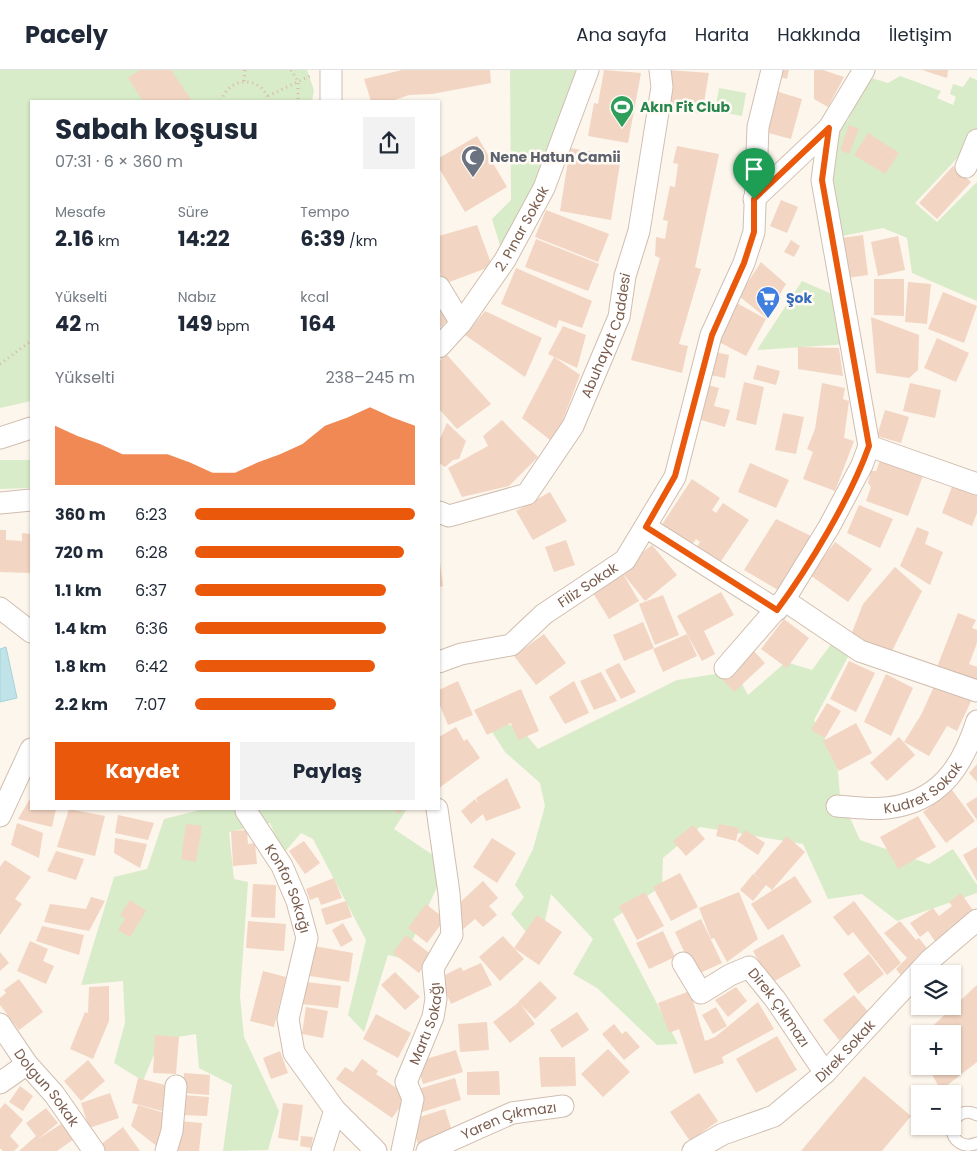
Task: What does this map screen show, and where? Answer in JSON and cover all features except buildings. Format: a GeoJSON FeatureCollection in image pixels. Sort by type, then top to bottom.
{"type":"FeatureCollection","features":[{"type":"Feature","properties":{"kind":"street"},"geometry":{"type":"LineString","coordinates":[[331,70],[331,100]]}},
{"type":"Feature","properties":{"kind":"street","name":"2. Pınar Sokak"},"geometry":{"type":"LineString","coordinates":[[440,347],[461,323],[505,260],[544,188],[588,70]]}},
{"type":"Feature","properties":{"kind":"street","name":"Abuhayat Caddesi"},"geometry":{"type":"LineString","coordinates":[[440,512],[449,516],[527,494],[573,426],[618,317],[625,276],[639,230],[662,87],[660,70]]}},
{"type":"Feature","properties":{"kind":"street","name":"Filiz Sokak"},"geometry":{"type":"LineString","coordinates":[[440,662],[461,654],[511,645],[544,614],[625,560],[675,476],[712,335],[744,263],[754,232],[758,127],[772,70]]}},
{"type":"Feature","properties":{"kind":"street"},"geometry":{"type":"LineString","coordinates":[[754,199],[829,128],[864,70]]}},
{"type":"Feature","properties":{"kind":"street"},"geometry":{"type":"LineString","coordinates":[[725,668],[780,605],[829,527],[862,465],[869,446],[822,180],[829,128]]}},
{"type":"Feature","properties":{"kind":"street"},"geometry":{"type":"LineString","coordinates":[[966,166],[977,140]]}},
{"type":"Feature","properties":{"kind":"street"},"geometry":{"type":"LineString","coordinates":[[440,289],[461,323]]}},
{"type":"Feature","properties":{"kind":"street"},"geometry":{"type":"LineString","coordinates":[[0,438],[30,428]]}},
{"type":"Feature","properties":{"kind":"street"},"geometry":{"type":"LineString","coordinates":[[869,446],[977,484]]}},
{"type":"Feature","properties":{"kind":"street"},"geometry":{"type":"LineString","coordinates":[[0,503],[30,500]]}},
{"type":"Feature","properties":{"kind":"street"},"geometry":{"type":"LineString","coordinates":[[646,527],[860,651],[977,691]]}},
{"type":"Feature","properties":{"kind":"street"},"geometry":{"type":"LineString","coordinates":[[0,608],[30,631]]}},
{"type":"Feature","properties":{"kind":"street","name":"Kudret Sokak"},"geometry":{"type":"LineString","coordinates":[[837,806],[886,808],[920,801],[950,778],[971,740],[977,720]]}},
{"type":"Feature","properties":{"kind":"street"},"geometry":{"type":"LineString","coordinates":[[0,816],[30,751]]}},
{"type":"Feature","properties":{"kind":"street","name":"Martı Sokağı"},"geometry":{"type":"LineString","coordinates":[[402,1151],[413,1098],[406,1082],[433,1017],[436,999],[434,968],[452,935],[449,893],[437,810]]}},
{"type":"Feature","properties":{"kind":"street","name":"Konfor Sokağı"},"geometry":{"type":"LineString","coordinates":[[246,811],[282,866],[297,901],[307,938],[288,1019],[294,1053],[335,1110],[376,1151]]}},
{"type":"Feature","properties":{"kind":"street","name":"Direk Sokak"},"geometry":{"type":"LineString","coordinates":[[693,1151],[723,1134],[774,1116],[825,1073],[930,960],[977,920]]}},
{"type":"Feature","properties":{"kind":"street","name":"Direk Çıkmazı"},"geometry":{"type":"LineString","coordinates":[[684,963],[701,993],[730,975],[749,967],[775,999],[825,1073]]}},
{"type":"Feature","properties":{"kind":"street","name":"Dolgun Sokak"},"geometry":{"type":"LineString","coordinates":[[0,1024],[27,1064],[54,1094],[94,1151]]}},
{"type":"Feature","properties":{"kind":"street"},"geometry":{"type":"LineString","coordinates":[[0,1083],[27,1064]]}},
{"type":"Feature","properties":{"kind":"street"},"geometry":{"type":"LineString","coordinates":[[166,1151],[172,1131],[176,1086]]}},
{"type":"Feature","properties":{"kind":"street","name":"Yaren Çıkmazı"},"geometry":{"type":"LineString","coordinates":[[427,1151],[512,1113],[563,1106]]}},
{"type":"Feature","properties":{"kind":"street"},"geometry":{"type":"LineString","coordinates":[[322,1151],[335,1110]]}},
{"type":"Feature","properties":{"kind":"lane"},"geometry":{"type":"LineString","coordinates":[[961,1114],[964,1112],[977,1115]]}},
{"type":"Feature","properties":{"kind":"lane"},"geometry":{"type":"LineString","coordinates":[[954,1147],[977,1143]]}},
{"type":"Feature","properties":{"kind":"path"},"geometry":{"type":"LineString","coordinates":[[244,82],[245,70]]}},
{"type":"Feature","properties":{"kind":"path"},"geometry":{"type":"LineString","coordinates":[[292,70],[298,81],[298,100]]}},
{"type":"Feature","properties":{"kind":"path"},"geometry":{"type":"LineString","coordinates":[[268,96],[298,81]]}},
{"type":"Feature","properties":{"kind":"path"},"geometry":{"type":"LineString","coordinates":[[223,100],[230,87],[244,82],[258,85],[268,96],[269,100]]}},
{"type":"Feature","properties":{"kind":"path"},"geometry":{"type":"LineString","coordinates":[[0,364],[30,342]]}},
{"type":"Feature","properties":{"kind":"green space"},"geometry":{"type":"Polygon","coordinates":[[[0,70],[307,70],[314,90],[312,100],[30,100],[30,401],[0,408],[0,70]]]}},
{"type":"Feature","properties":{"kind":"green space"},"geometry":{"type":"Polygon","coordinates":[[[510,70],[576,70],[561,127],[537,186],[502,252],[492,219],[511,200],[510,70]]]}},
{"type":"Feature","properties":{"kind":"green space"},"geometry":{"type":"Polygon","coordinates":[[[900,76],[941,91],[937,98],[953,105],[956,97],[950,94],[953,84],[963,87],[970,77],[977,80],[977,134],[964,151],[915,203],[937,222],[977,182],[977,301],[912,273],[907,238],[883,228],[842,236],[832,171],[833,136],[848,120],[868,77],[888,83],[900,76]]]}},
{"type":"Feature","properties":{"kind":"green space"},"geometry":{"type":"Polygon","coordinates":[[[719,88],[746,93],[742,116],[715,111],[719,88]]]}},
{"type":"Feature","properties":{"kind":"green space"},"geometry":{"type":"Polygon","coordinates":[[[802,281],[839,297],[848,344],[757,350],[802,281]]]}},
{"type":"Feature","properties":{"kind":"green space"},"geometry":{"type":"Polygon","coordinates":[[[0,460],[30,460],[30,488],[0,489],[0,460]]]}},
{"type":"Feature","properties":{"kind":"green space"},"geometry":{"type":"Polygon","coordinates":[[[834,640],[849,655],[814,720],[837,759],[840,796],[860,840],[929,864],[953,849],[977,885],[977,893],[897,921],[862,894],[828,899],[803,844],[700,827],[663,858],[662,886],[613,919],[678,1044],[657,1045],[597,988],[573,974],[593,939],[551,894],[539,947],[511,914],[524,897],[515,885],[533,849],[545,806],[540,783],[505,752],[487,724],[518,725],[538,749],[677,680],[735,671],[748,695],[786,662],[812,670],[834,640]]]}},
{"type":"Feature","properties":{"kind":"green space"},"geometry":{"type":"Polygon","coordinates":[[[200,810],[406,810],[394,829],[445,863],[438,885],[404,959],[388,955],[364,1032],[348,1015],[366,940],[313,839],[301,833],[283,854],[270,823],[229,832],[234,879],[248,882],[240,996],[244,1037],[279,1111],[268,1150],[223,1151],[232,1085],[199,1068],[196,1034],[160,1040],[143,1081],[114,1063],[125,1023],[123,981],[81,985],[114,877],[147,869],[164,819],[200,810]]]}},
{"type":"Feature","properties":{"kind":"water"},"geometry":{"type":"Polygon","coordinates":[[[6,647],[17,698],[0,702],[0,649],[6,647]]]}},
{"type":"Feature","properties":{"kind":"place","name":"Akın Fit Club"},"geometry":{"type":"Point","coordinates":[622,128]}},
{"type":"Feature","properties":{"kind":"place","name":"Nene Hatun Camii"},"geometry":{"type":"Point","coordinates":[473,178]}},
{"type":"Feature","properties":{"kind":"place","name":"Şok"},"geometry":{"type":"Point","coordinates":[768,319]}},
{"type":"Feature","properties":{"kind":"route"},"geometry":{"type":"LineString","coordinates":[[829,128],[822,180],[840,289],[864,408],[869,446],[862,465],[829,527],[777,610],[646,527],[675,476],[691,407],[712,335],[744,263],[754,232],[754,199],[829,128]]}}]}
